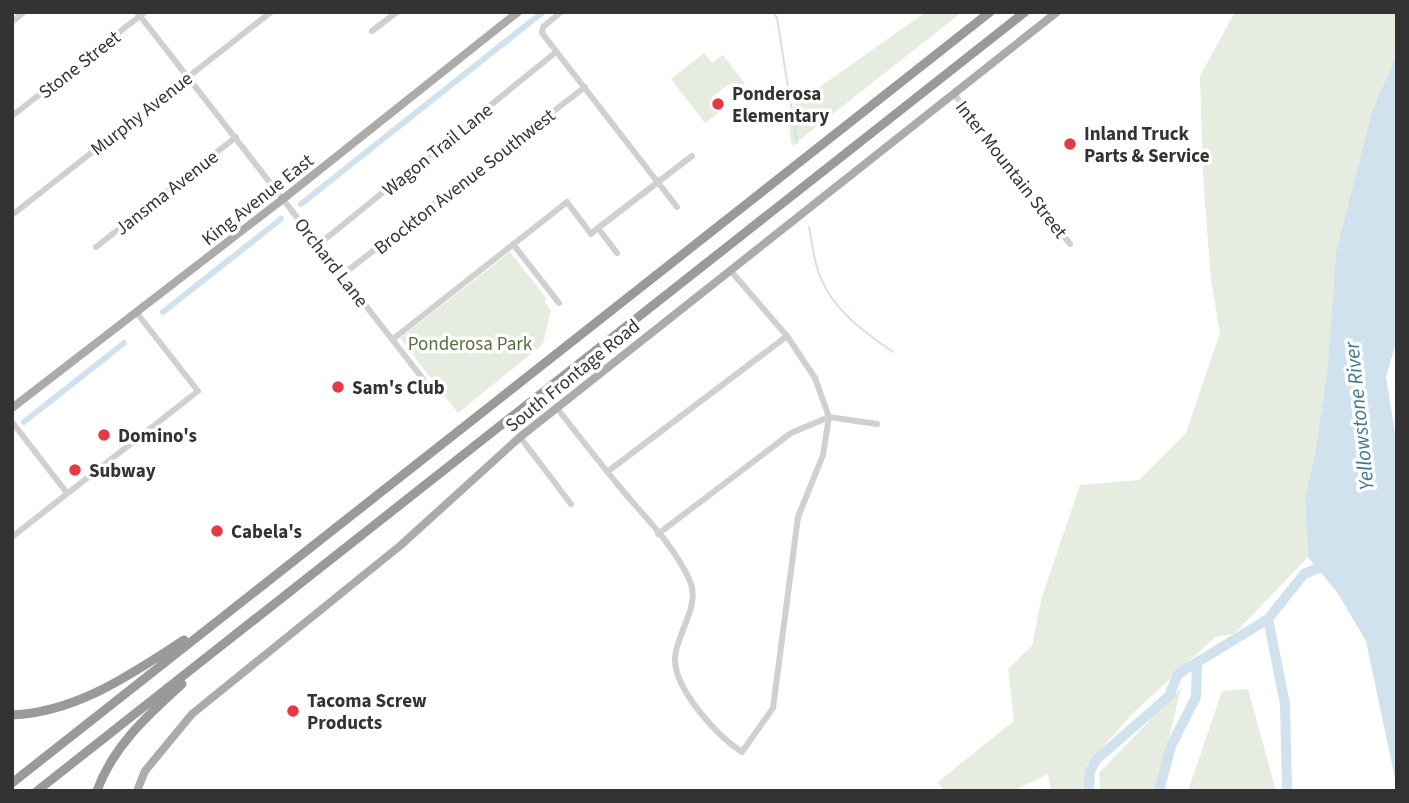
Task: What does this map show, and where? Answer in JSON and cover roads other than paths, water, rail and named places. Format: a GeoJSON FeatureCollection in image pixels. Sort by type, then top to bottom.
{"type":"FeatureCollection","features":[{"type":"Feature","properties":{"kind":"highway"},"geometry":{"type":"LineString","coordinates":[[12,783],[990,12]]}},
{"type":"Feature","properties":{"kind":"highway"},"geometry":{"type":"LineString","coordinates":[[37,791],[1025,12]]}},
{"type":"Feature","properties":{"kind":"highway"},"geometry":{"type":"LineString","coordinates":[[12,715],[65,706],[98,693],[224,615]]}},
{"type":"Feature","properties":{"kind":"highway"},"geometry":{"type":"LineString","coordinates":[[97,791],[111,761],[139,723],[234,635]]}},
{"type":"Feature","properties":{"kind":"main road","name":"King Avenue East"},"geometry":{"type":"LineString","coordinates":[[12,408],[283,199],[518,12]]}},
{"type":"Feature","properties":{"kind":"main road","name":"South Frontage Road"},"geometry":{"type":"LineString","coordinates":[[137,791],[145,771],[192,714],[390,554],[556,407],[1057,12]]}},
{"type":"Feature","properties":{"kind":"street"},"geometry":{"type":"LineString","coordinates":[[12,22],[24,12]]}},
{"type":"Feature","properties":{"kind":"street","name":"Murphy Avenue"},"geometry":{"type":"LineString","coordinates":[[12,215],[271,12]]}},
{"type":"Feature","properties":{"kind":"street"},"geometry":{"type":"LineString","coordinates":[[372,31],[397,12]]}},
{"type":"Feature","properties":{"kind":"street"},"geometry":{"type":"LineString","coordinates":[[561,12],[543,27],[542,33],[677,206]]}},
{"type":"Feature","properties":{"kind":"street","name":"Orchard Lane"},"geometry":{"type":"LineString","coordinates":[[141,14],[423,379]]}},
{"type":"Feature","properties":{"kind":"street","name":"Stone Street"},"geometry":{"type":"LineString","coordinates":[[12,116],[141,14]]}},
{"type":"Feature","properties":{"kind":"street","name":"Wagon Trail Lane"},"geometry":{"type":"LineString","coordinates":[[318,245],[556,52]]}},
{"type":"Feature","properties":{"kind":"street","name":"Brockton Avenue Southwest"},"geometry":{"type":"LineString","coordinates":[[342,275],[585,87]]}},
{"type":"Feature","properties":{"kind":"street","name":"Inter Mountain Street"},"geometry":{"type":"LineString","coordinates":[[954,94],[1070,244]]}},
{"type":"Feature","properties":{"kind":"street","name":"Jansma Avenue"},"geometry":{"type":"LineString","coordinates":[[96,247],[236,137]]}},
{"type":"Feature","properties":{"kind":"street"},"geometry":{"type":"LineString","coordinates":[[393,339],[566,202],[591,234],[692,156]]}},
{"type":"Feature","properties":{"kind":"street"},"geometry":{"type":"LineString","coordinates":[[598,228],[617,253]]}},
{"type":"Feature","properties":{"kind":"street"},"geometry":{"type":"LineString","coordinates":[[513,244],[559,303]]}},
{"type":"Feature","properties":{"kind":"street"},"geometry":{"type":"LineString","coordinates":[[556,407],[658,534],[691,584],[691,607],[675,657],[678,677],[712,726],[741,752],[773,708],[798,517],[823,455],[829,417],[814,378],[786,337],[730,270]]}},
{"type":"Feature","properties":{"kind":"street"},"geometry":{"type":"LineString","coordinates":[[12,537],[198,391],[136,312]]}},
{"type":"Feature","properties":{"kind":"street"},"geometry":{"type":"LineString","coordinates":[[607,472],[786,337]]}},
{"type":"Feature","properties":{"kind":"street"},"geometry":{"type":"LineString","coordinates":[[658,534],[791,433],[829,417],[877,425]]}},
{"type":"Feature","properties":{"kind":"street"},"geometry":{"type":"LineString","coordinates":[[12,422],[67,493]]}},
{"type":"Feature","properties":{"kind":"street"},"geometry":{"type":"LineString","coordinates":[[520,437],[571,504]]}},
{"type":"Feature","properties":{"kind":"water","name":"Yellowstone River"},"geometry":{"type":"Polygon","coordinates":[[[1397,54],[1397,339],[1386,377],[1397,445],[1397,788],[1366,641],[1337,592],[1308,557],[1305,499],[1316,449],[1328,363],[1336,252],[1372,111],[1397,54]]]}},
{"type":"Feature","properties":{"kind":"waterway"},"geometry":{"type":"LineString","coordinates":[[301,204],[543,12]]}},
{"type":"Feature","properties":{"kind":"waterway"},"geometry":{"type":"LineString","coordinates":[[773,12],[777,18],[792,112]]}},
{"type":"Feature","properties":{"kind":"waterway"},"geometry":{"type":"LineString","coordinates":[[793,118],[797,143]]}},
{"type":"Feature","properties":{"kind":"waterway"},"geometry":{"type":"LineString","coordinates":[[163,312],[281,219]]}},
{"type":"Feature","properties":{"kind":"waterway"},"geometry":{"type":"LineString","coordinates":[[809,227],[818,271],[833,299],[861,328],[893,352]]}},
{"type":"Feature","properties":{"kind":"waterway"},"geometry":{"type":"LineString","coordinates":[[24,422],[124,343]]}},
{"type":"Feature","properties":{"kind":"waterway"},"geometry":{"type":"LineString","coordinates":[[1089,791],[1090,771],[1096,760],[1169,696],[1178,674],[1268,619],[1304,574],[1331,563]]}},
{"type":"Feature","properties":{"kind":"waterway"},"geometry":{"type":"LineString","coordinates":[[1268,619],[1285,704],[1287,791]]}},
{"type":"Feature","properties":{"kind":"waterway"},"geometry":{"type":"LineString","coordinates":[[1159,791],[1171,746],[1196,697],[1197,662]]}},
{"type":"Feature","properties":{"kind":"place","name":"Ponderosa Elementary"},"geometry":{"type":"Point","coordinates":[718,104]}},
{"type":"Feature","properties":{"kind":"place","name":"Inland Truck Parts & Service"},"geometry":{"type":"Point","coordinates":[1070,144]}},
{"type":"Feature","properties":{"kind":"place","name":"Sam's Club"},"geometry":{"type":"Point","coordinates":[338,387]}},
{"type":"Feature","properties":{"kind":"place","name":"Domino's"},"geometry":{"type":"Point","coordinates":[104,435]}},
{"type":"Feature","properties":{"kind":"place","name":"Subway"},"geometry":{"type":"Point","coordinates":[75,470]}},
{"type":"Feature","properties":{"kind":"place","name":"Cabela's"},"geometry":{"type":"Point","coordinates":[217,531]}},
{"type":"Feature","properties":{"kind":"place","name":"Tacoma Screw Products"},"geometry":{"type":"Point","coordinates":[293,711]}},
{"type":"Feature","properties":{"kind":"park label","name":"Ponderosa Park"},"geometry":{"type":"Point","coordinates":[470,343]}}]}
